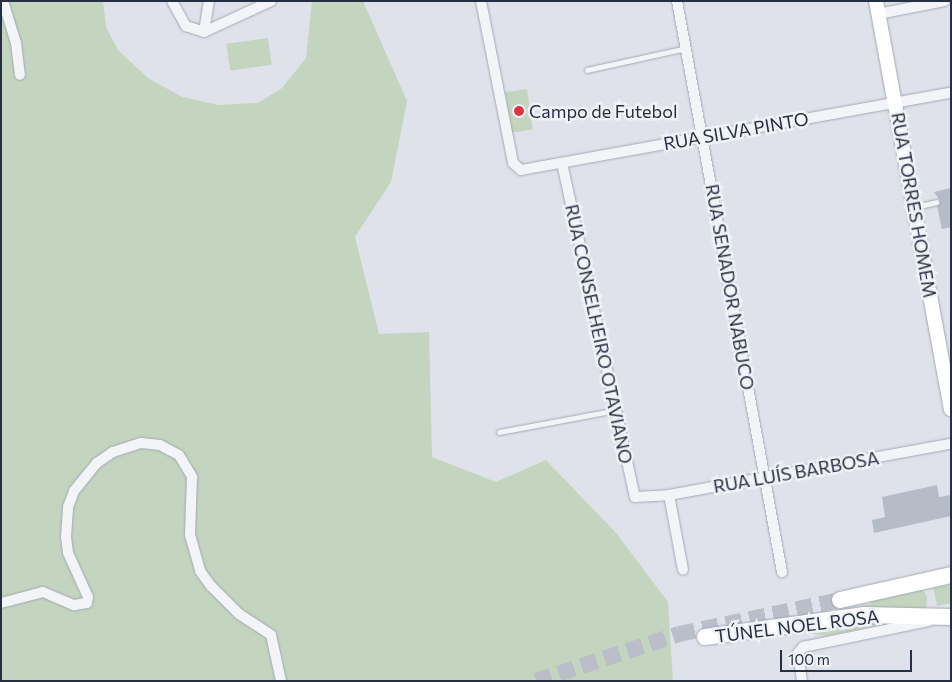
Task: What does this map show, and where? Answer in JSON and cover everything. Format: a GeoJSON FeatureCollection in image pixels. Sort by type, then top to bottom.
{"type":"FeatureCollection","features":[{"type":"Feature","properties":{"kind":"main road","name":"TÚNEL NOEL ROSA"},"geometry":{"type":"LineString","coordinates":[[840,600],[951,575]]}},
{"type":"Feature","properties":{"kind":"main road","name":"TÚNEL NOEL ROSA"},"geometry":{"type":"LineString","coordinates":[[705,637],[864,615],[950,617]]}},
{"type":"Feature","properties":{"kind":"street"},"geometry":{"type":"LineString","coordinates":[[3,1],[16,43],[20,75]]}},
{"type":"Feature","properties":{"kind":"street"},"geometry":{"type":"LineString","coordinates":[[172,1],[186,26],[204,32],[271,1]]}},
{"type":"Feature","properties":{"kind":"street"},"geometry":{"type":"LineString","coordinates":[[204,32],[209,1]]}},
{"type":"Feature","properties":{"kind":"street"},"geometry":{"type":"LineString","coordinates":[[243,13],[245,1]]}},
{"type":"Feature","properties":{"kind":"street","name":"RUA SILVA PINTO"},"geometry":{"type":"LineString","coordinates":[[481,1],[513,163],[521,170],[951,93]]}},
{"type":"Feature","properties":{"kind":"street","name":"RUA SENADOR NABUCO"},"geometry":{"type":"LineString","coordinates":[[676,1],[703,137],[782,572]]}},
{"type":"Feature","properties":{"kind":"street"},"geometry":{"type":"LineString","coordinates":[[877,8],[945,1]]}},
{"type":"Feature","properties":{"kind":"street","name":"RUA TORRES HOMEM"},"geometry":{"type":"LineString","coordinates":[[877,8],[951,409]]}},
{"type":"Feature","properties":{"kind":"street","name":"RUA CONSELHEIRO OTAVIANO"},"geometry":{"type":"LineString","coordinates":[[562,163],[581,236],[632,492],[642,499]]}},
{"type":"Feature","properties":{"kind":"street"},"geometry":{"type":"LineString","coordinates":[[1,603],[43,592],[74,605],[87,603],[88,597],[68,553],[66,537],[68,507],[74,491],[97,463],[113,452],[141,443],[160,445],[179,455],[192,477],[190,534],[200,570],[210,586],[240,614],[271,634],[281,681]]}},
{"type":"Feature","properties":{"kind":"street","name":"RUA LUÍS BARBOSA"},"geometry":{"type":"LineString","coordinates":[[642,499],[669,496],[951,444]]}},
{"type":"Feature","properties":{"kind":"street"},"geometry":{"type":"LineString","coordinates":[[669,496],[683,570]]}},
{"type":"Feature","properties":{"kind":"street"},"geometry":{"type":"LineString","coordinates":[[802,681],[800,649],[950,617]]}},
{"type":"Feature","properties":{"kind":"lane"},"geometry":{"type":"LineString","coordinates":[[587,70],[686,48]]}},
{"type":"Feature","properties":{"kind":"lane"},"geometry":{"type":"LineString","coordinates":[[914,207],[936,202]]}},
{"type":"Feature","properties":{"kind":"lane"},"geometry":{"type":"LineString","coordinates":[[499,432],[616,410]]}},
{"type":"Feature","properties":{"kind":"green space"},"geometry":{"type":"Polygon","coordinates":[[[1,1],[103,1],[106,27],[118,50],[148,78],[182,97],[219,105],[258,103],[282,88],[306,58],[312,1],[363,1],[407,101],[391,182],[355,237],[379,334],[429,332],[432,457],[496,482],[546,460],[617,534],[668,602],[673,681],[1,681],[1,1]]]}},
{"type":"Feature","properties":{"kind":"green space"},"geometry":{"type":"Polygon","coordinates":[[[268,38],[272,65],[230,71],[226,44],[268,38]]]}},
{"type":"Feature","properties":{"kind":"green space","name":"Campo de Futebol"},"geometry":{"type":"Polygon","coordinates":[[[527,89],[533,130],[511,133],[505,92],[527,89]]]}},
{"type":"Feature","properties":{"kind":"green space"},"geometry":{"type":"Polygon","coordinates":[[[951,585],[951,603],[937,606],[933,587],[951,585]]]}},
{"type":"Feature","properties":{"kind":"green space"},"geometry":{"type":"Polygon","coordinates":[[[921,586],[927,597],[926,610],[841,610],[871,604],[869,601],[842,608],[843,604],[921,586]]]}},
{"type":"Feature","properties":{"kind":"green space"},"geometry":{"type":"Polygon","coordinates":[[[872,619],[907,620],[826,636],[804,632],[804,627],[872,619]]]}},
{"type":"Feature","properties":{"kind":"building"},"geometry":{"type":"Polygon","coordinates":[[[951,188],[951,227],[942,229],[937,206],[940,201],[934,192],[951,188]]]}},
{"type":"Feature","properties":{"kind":"building"},"geometry":{"type":"Polygon","coordinates":[[[937,485],[939,497],[951,495],[951,516],[874,533],[872,520],[885,517],[882,497],[937,485]]]}},
{"type":"Feature","properties":{"kind":"tunnel"},"geometry":{"type":"LineString","coordinates":[[536,681],[679,634],[840,600]]}},
{"type":"Feature","properties":{"kind":"place","name":"Campo de Futebol"},"geometry":{"type":"Point","coordinates":[519,111]}}]}
